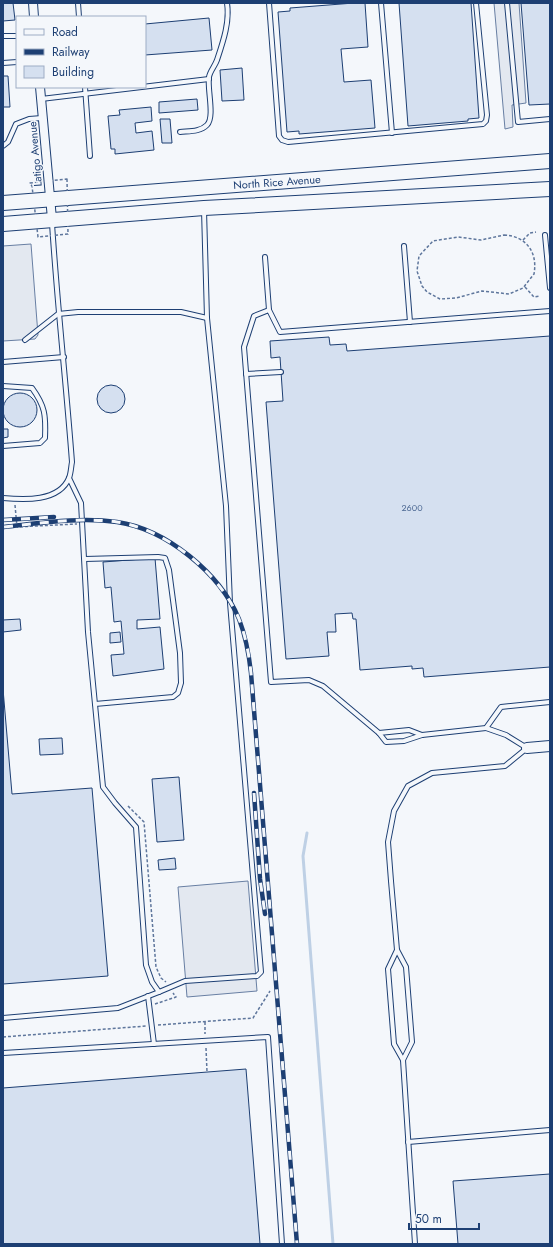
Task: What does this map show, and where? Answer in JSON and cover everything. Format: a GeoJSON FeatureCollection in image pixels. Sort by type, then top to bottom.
{"type":"FeatureCollection","features":[{"type":"Feature","properties":{"kind":"highway","name":"North Rice Avenue"},"geometry":{"type":"LineString","coordinates":[[3,203],[550,161]]}},
{"type":"Feature","properties":{"kind":"highway","name":"North Rice Avenue"},"geometry":{"type":"LineString","coordinates":[[3,224],[204,208],[550,189]]}},
{"type":"Feature","properties":{"kind":"street"},"geometry":{"type":"LineString","coordinates":[[33,3],[34,16]]}},
{"type":"Feature","properties":{"kind":"street","name":"Latigo Avenue"},"geometry":{"type":"LineString","coordinates":[[40,88],[52,220]]}},
{"type":"Feature","properties":{"kind":"street"},"geometry":{"type":"LineString","coordinates":[[527,748],[550,746]]}},
{"type":"Feature","properties":{"kind":"lane"},"geometry":{"type":"LineString","coordinates":[[78,3],[79,16]]}},
{"type":"Feature","properties":{"kind":"lane"},"geometry":{"type":"LineString","coordinates":[[180,132],[201,129],[208,124],[210,116],[209,79],[226,33],[227,3]]}},
{"type":"Feature","properties":{"kind":"lane"},"geometry":{"type":"LineString","coordinates":[[269,3],[280,138],[288,142],[479,126],[486,121],[476,3]]}},
{"type":"Feature","properties":{"kind":"lane"},"geometry":{"type":"LineString","coordinates":[[381,3],[392,133]]}},
{"type":"Feature","properties":{"kind":"lane"},"geometry":{"type":"LineString","coordinates":[[507,3],[518,122],[550,120]]}},
{"type":"Feature","properties":{"kind":"lane"},"geometry":{"type":"LineString","coordinates":[[3,36],[16,36]]}},
{"type":"Feature","properties":{"kind":"lane"},"geometry":{"type":"LineString","coordinates":[[3,63],[16,62]]}},
{"type":"Feature","properties":{"kind":"lane"},"geometry":{"type":"LineString","coordinates":[[146,87],[209,79]]}},
{"type":"Feature","properties":{"kind":"lane"},"geometry":{"type":"LineString","coordinates":[[85,88],[90,156]]}},
{"type":"Feature","properties":{"kind":"lane"},"geometry":{"type":"LineString","coordinates":[[41,99],[135,88]]}},
{"type":"Feature","properties":{"kind":"lane"},"geometry":{"type":"LineString","coordinates":[[3,146],[8,142],[16,124],[29,119],[43,118]]}},
{"type":"Feature","properties":{"kind":"lane"},"geometry":{"type":"LineString","coordinates":[[3,1018],[118,1008],[185,981],[257,976],[261,972],[230,603],[226,506],[207,318],[206,228],[204,208]]}},
{"type":"Feature","properties":{"kind":"lane"},"geometry":{"type":"LineString","coordinates":[[3,498],[24,500],[51,494],[62,487],[69,478],[72,462],[64,357],[58,314],[52,220]]}},
{"type":"Feature","properties":{"kind":"lane"},"geometry":{"type":"LineString","coordinates":[[545,235],[550,288]]}},
{"type":"Feature","properties":{"kind":"lane"},"geometry":{"type":"LineString","coordinates":[[404,246],[410,322]]}},
{"type":"Feature","properties":{"kind":"lane"},"geometry":{"type":"LineString","coordinates":[[266,256],[269,310],[280,332],[550,311]]}},
{"type":"Feature","properties":{"kind":"lane"},"geometry":{"type":"LineString","coordinates":[[269,310],[254,316],[244,347],[271,682],[309,680],[323,686],[379,733],[386,742],[412,740],[422,735],[486,728],[506,735],[527,748],[505,766],[432,773],[408,786],[394,811],[388,842],[397,950],[406,967],[412,1042],[403,1060]]}},
{"type":"Feature","properties":{"kind":"lane"},"geometry":{"type":"LineString","coordinates":[[25,340],[58,314],[78,312],[181,312],[207,318]]}},
{"type":"Feature","properties":{"kind":"lane"},"geometry":{"type":"LineString","coordinates":[[3,362],[64,357]]}},
{"type":"Feature","properties":{"kind":"lane"},"geometry":{"type":"LineString","coordinates":[[246,374],[281,372]]}},
{"type":"Feature","properties":{"kind":"lane"},"geometry":{"type":"LineString","coordinates":[[3,386],[32,388],[43,403],[46,425],[45,438],[40,443],[3,446]]}},
{"type":"Feature","properties":{"kind":"lane"},"geometry":{"type":"LineString","coordinates":[[69,478],[81,503],[88,632],[103,787],[136,827],[146,965],[152,982],[160,992]]}},
{"type":"Feature","properties":{"kind":"lane"},"geometry":{"type":"LineString","coordinates":[[85,559],[165,558],[169,570],[180,653],[181,683],[178,693],[173,697],[95,704]]}},
{"type":"Feature","properties":{"kind":"lane"},"geometry":{"type":"LineString","coordinates":[[486,728],[501,707],[550,702]]}},
{"type":"Feature","properties":{"kind":"lane"},"geometry":{"type":"LineString","coordinates":[[379,733],[409,730],[422,735]]}},
{"type":"Feature","properties":{"kind":"lane"},"geometry":{"type":"LineString","coordinates":[[397,950],[388,969],[394,1044],[403,1060],[415,1244]]}},
{"type":"Feature","properties":{"kind":"lane"},"geometry":{"type":"LineString","coordinates":[[148,996],[154,1044]]}},
{"type":"Feature","properties":{"kind":"lane"},"geometry":{"type":"LineString","coordinates":[[3,1053],[268,1037],[282,1244]]}},
{"type":"Feature","properties":{"kind":"lane"},"geometry":{"type":"LineString","coordinates":[[408,1142],[550,1130]]}},
{"type":"Feature","properties":{"kind":"path"},"geometry":{"type":"LineString","coordinates":[[523,240],[530,233],[536,232]]}},
{"type":"Feature","properties":{"kind":"path"},"geometry":{"type":"LineString","coordinates":[[504,236],[523,240],[531,249],[534,262],[534,274],[525,287],[509,294],[482,291],[456,298],[440,299],[427,292],[422,286],[417,271],[419,256],[421,251],[433,241],[458,237],[482,240],[504,236]]}},
{"type":"Feature","properties":{"kind":"path"},"geometry":{"type":"LineString","coordinates":[[525,287],[534,296],[540,296]]}},
{"type":"Feature","properties":{"kind":"path"},"geometry":{"type":"LineString","coordinates":[[3,1037],[253,1018],[270,991]]}},
{"type":"Feature","properties":{"kind":"shaded area"},"geometry":{"type":"Polygon","coordinates":[[[494,3],[519,3],[526,103],[512,105],[513,127],[505,129],[494,3]]]}},
{"type":"Feature","properties":{"kind":"shaded area"},"geometry":{"type":"Polygon","coordinates":[[[31,244],[38,335],[35,339],[3,341],[3,246],[31,244]]]}},
{"type":"Feature","properties":{"kind":"shaded area"},"geometry":{"type":"Polygon","coordinates":[[[248,881],[257,991],[187,997],[178,887],[248,881]]]}},
{"type":"Feature","properties":{"kind":"building"},"geometry":{"type":"Polygon","coordinates":[[[3,3],[13,3],[15,20],[3,21],[3,3]]]}},
{"type":"Feature","properties":{"kind":"building"},"geometry":{"type":"Polygon","coordinates":[[[365,3],[368,47],[341,49],[344,82],[371,80],[375,128],[299,134],[299,131],[287,132],[278,12],[290,11],[290,8],[365,3]]]}},
{"type":"Feature","properties":{"kind":"building"},"geometry":{"type":"Polygon","coordinates":[[[399,3],[471,3],[479,118],[468,119],[468,121],[408,126],[399,3]]]}},
{"type":"Feature","properties":{"kind":"building"},"geometry":{"type":"Polygon","coordinates":[[[521,3],[550,3],[550,104],[529,105],[521,3]]]}},
{"type":"Feature","properties":{"kind":"building"},"geometry":{"type":"Polygon","coordinates":[[[209,18],[212,50],[146,55],[146,24],[209,18]]]}},
{"type":"Feature","properties":{"kind":"building"},"geometry":{"type":"Polygon","coordinates":[[[242,68],[244,100],[222,101],[220,70],[242,68]]]}},
{"type":"Feature","properties":{"kind":"building"},"geometry":{"type":"Polygon","coordinates":[[[3,76],[8,76],[10,107],[3,107],[3,76]]]}},
{"type":"Feature","properties":{"kind":"building"},"geometry":{"type":"Polygon","coordinates":[[[197,99],[198,110],[159,113],[159,102],[197,99]]]}},
{"type":"Feature","properties":{"kind":"building"},"geometry":{"type":"Polygon","coordinates":[[[151,107],[152,121],[135,123],[136,133],[152,131],[154,150],[115,154],[115,149],[111,149],[108,116],[120,115],[119,110],[151,107]]]}},
{"type":"Feature","properties":{"kind":"building"},"geometry":{"type":"Polygon","coordinates":[[[160,119],[170,119],[172,143],[162,143],[160,119]]]}},
{"type":"Feature","properties":{"kind":"building"},"geometry":{"type":"Polygon","coordinates":[[[550,336],[550,667],[424,677],[423,668],[412,669],[412,666],[360,670],[356,619],[353,619],[352,613],[335,614],[336,632],[327,632],[329,656],[286,659],[266,402],[283,401],[280,357],[271,358],[270,341],[329,337],[330,345],[346,344],[347,351],[550,336]]]}},
{"type":"Feature","properties":{"kind":"building"},"geometry":{"type":"Polygon","coordinates":[[[111,385],[121,389],[125,399],[121,409],[111,413],[101,409],[97,399],[101,389],[111,385]]]}},
{"type":"Feature","properties":{"kind":"building"},"geometry":{"type":"Polygon","coordinates":[[[17,393],[23,393],[27,394],[34,400],[37,410],[36,417],[30,424],[23,427],[17,427],[13,426],[6,420],[3,413],[3,407],[4,403],[10,396],[17,393]]]}},
{"type":"Feature","properties":{"kind":"building"},"geometry":{"type":"Polygon","coordinates":[[[3,429],[8,429],[8,437],[3,438],[3,429]]]}},
{"type":"Feature","properties":{"kind":"building"},"geometry":{"type":"Polygon","coordinates":[[[155,558],[160,619],[137,620],[137,629],[160,627],[164,669],[113,676],[111,655],[124,654],[121,621],[114,622],[111,587],[105,588],[103,562],[155,558]]]}},
{"type":"Feature","properties":{"kind":"building"},"geometry":{"type":"Polygon","coordinates":[[[20,619],[21,630],[3,632],[3,620],[20,619]]]}},
{"type":"Feature","properties":{"kind":"building"},"geometry":{"type":"Polygon","coordinates":[[[120,632],[121,642],[110,643],[110,633],[120,632]]]}},
{"type":"Feature","properties":{"kind":"building"},"geometry":{"type":"Polygon","coordinates":[[[3,689],[12,794],[92,788],[108,976],[3,984],[3,689]]]}},
{"type":"Feature","properties":{"kind":"building"},"geometry":{"type":"Polygon","coordinates":[[[62,738],[63,754],[40,755],[39,739],[62,738]]]}},
{"type":"Feature","properties":{"kind":"building"},"geometry":{"type":"Polygon","coordinates":[[[179,777],[184,840],[157,842],[152,779],[179,777]]]}},
{"type":"Feature","properties":{"kind":"building"},"geometry":{"type":"Polygon","coordinates":[[[175,858],[176,869],[159,870],[158,860],[175,858]]]}},
{"type":"Feature","properties":{"kind":"building"},"geometry":{"type":"Polygon","coordinates":[[[246,1069],[260,1244],[3,1244],[3,1088],[246,1069]]]}},
{"type":"Feature","properties":{"kind":"building"},"geometry":{"type":"Polygon","coordinates":[[[550,1174],[550,1244],[458,1244],[453,1181],[550,1174]]]}},
{"type":"Feature","properties":{"kind":"waterway"},"geometry":{"type":"LineString","coordinates":[[307,833],[303,856],[333,1244]]}},
{"type":"Feature","properties":{"kind":"railway"},"geometry":{"type":"LineString","coordinates":[[3,520],[54,517]]}},
{"type":"Feature","properties":{"kind":"railway"},"geometry":{"type":"LineString","coordinates":[[4,527],[61,521],[89,520],[117,522],[136,526],[172,544],[205,570],[219,585],[239,619],[244,632],[251,673],[297,1244]]}},
{"type":"Feature","properties":{"kind":"railway"},"geometry":{"type":"LineString","coordinates":[[254,793],[260,879],[265,914]]}}]}
